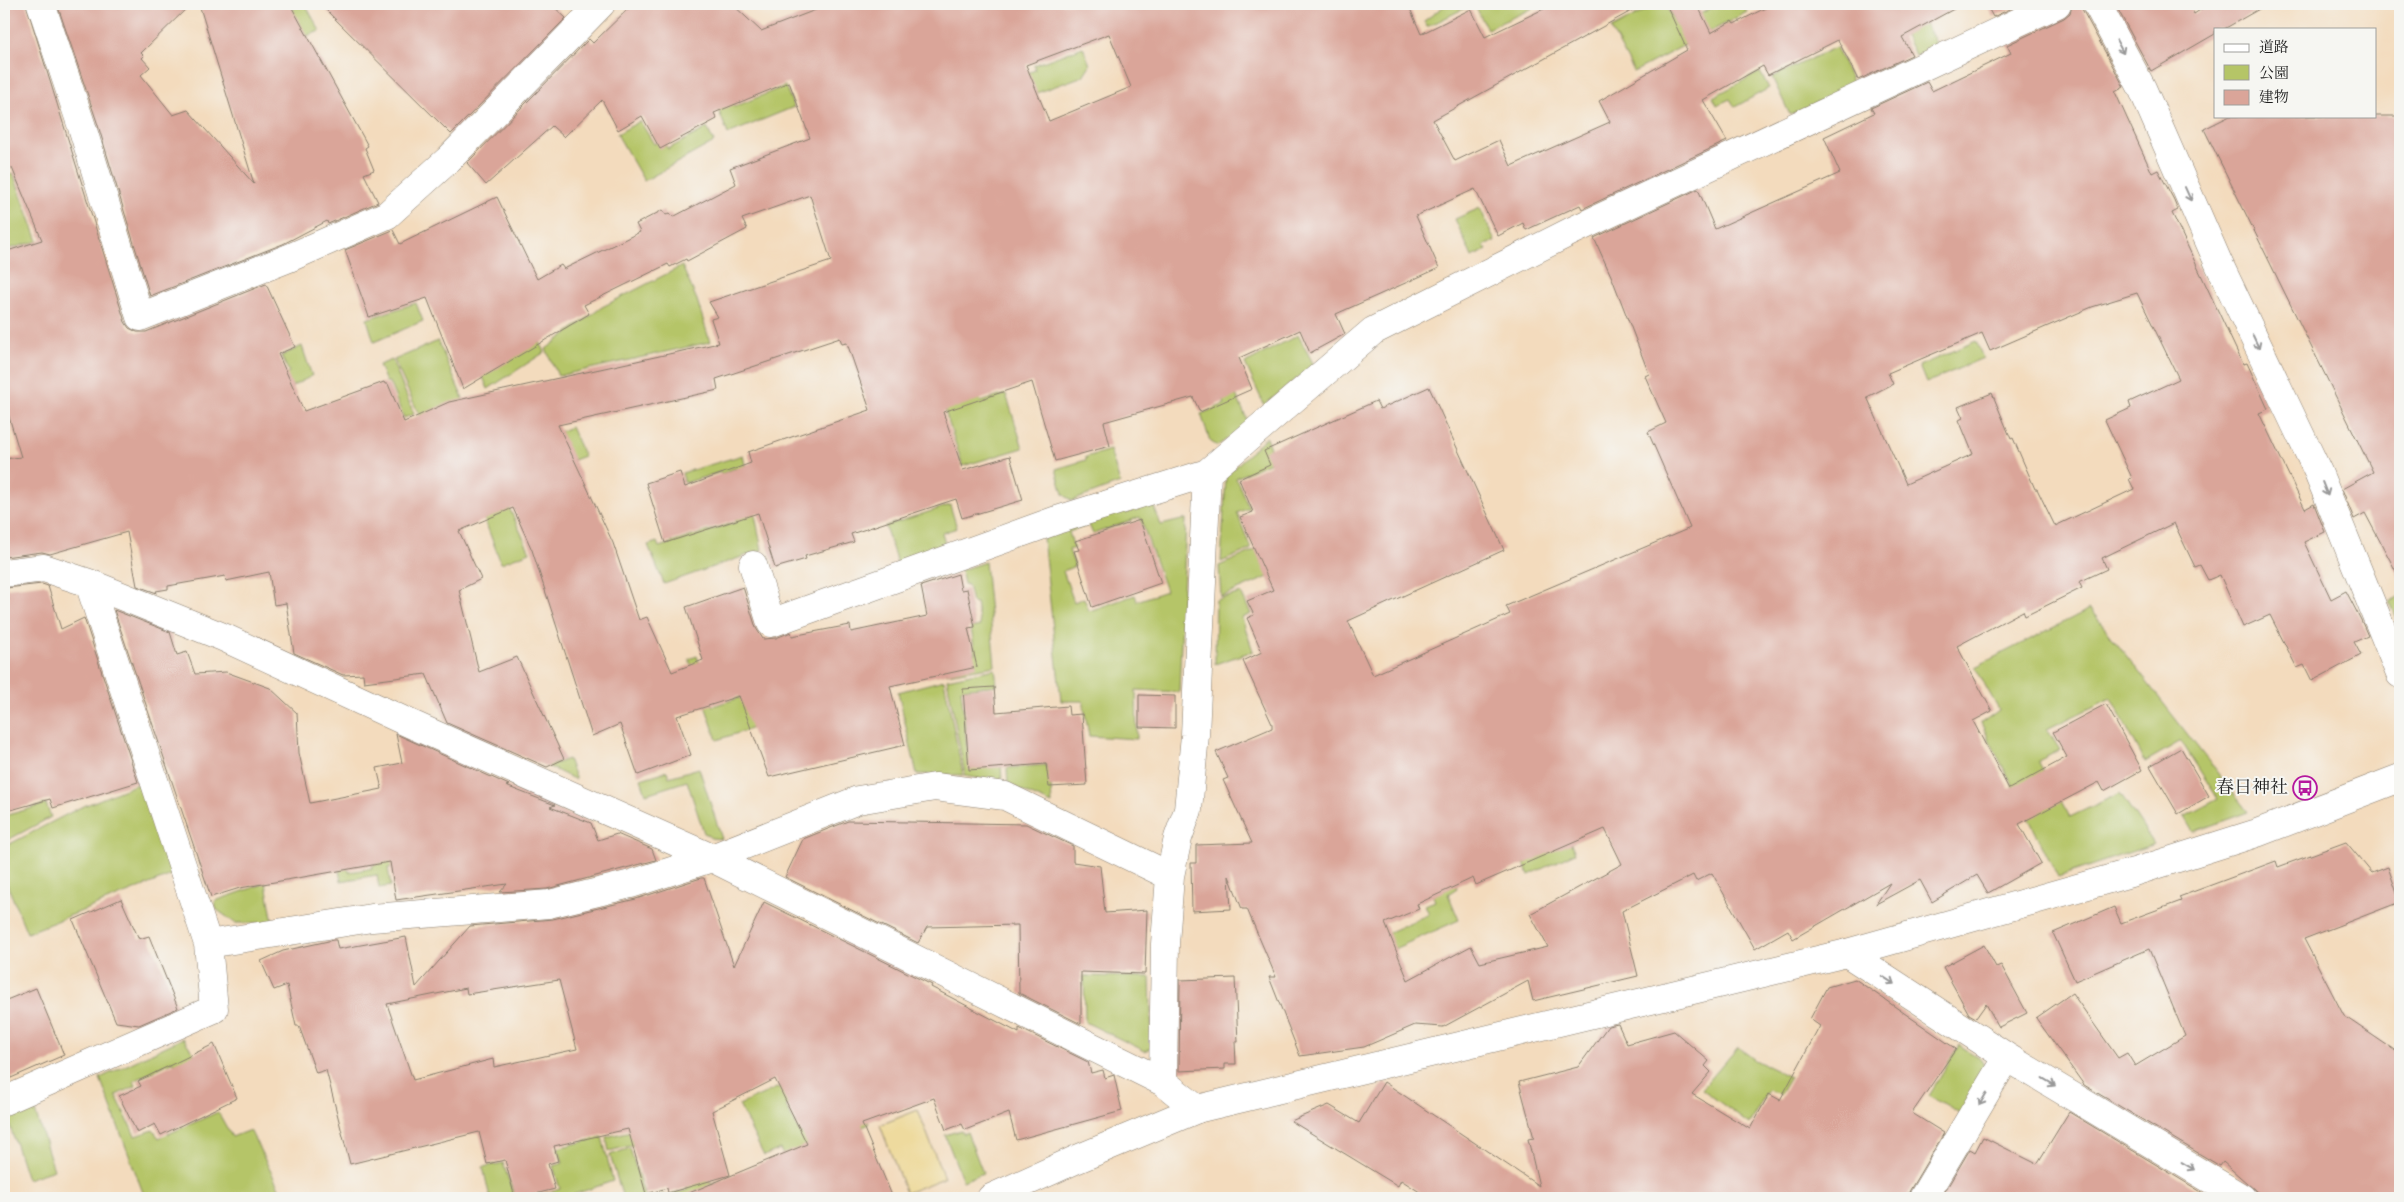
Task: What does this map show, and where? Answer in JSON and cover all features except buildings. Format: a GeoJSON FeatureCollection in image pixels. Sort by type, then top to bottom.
{"type":"FeatureCollection","features":[{"type":"Feature","properties":{"kind":"street"},"geometry":{"type":"LineString","coordinates":[[41,4],[82,126],[140,317],[289,258],[387,215],[448,160],[601,4]]}},
{"type":"Feature","properties":{"kind":"street"},"geometry":{"type":"LineString","coordinates":[[753,565],[771,623],[1058,520],[1207,473],[1373,332],[1572,231],[2057,4]]}},
{"type":"Feature","properties":{"kind":"street"},"geometry":{"type":"LineString","coordinates":[[2097,4],[2142,88],[2219,264],[2318,472],[2400,674]]}},
{"type":"Feature","properties":{"kind":"street"},"geometry":{"type":"LineString","coordinates":[[1163,1082],[1165,944],[1170,876],[1178,838],[1188,810],[1194,735],[1207,473]]}},
{"type":"Feature","properties":{"kind":"street"},"geometry":{"type":"LineString","coordinates":[[4,573],[44,568],[89,583],[223,637],[712,858],[1163,1082],[1197,1108]]}},
{"type":"Feature","properties":{"kind":"street"},"geometry":{"type":"LineString","coordinates":[[4,1101],[214,1009],[208,944],[89,583]]}},
{"type":"Feature","properties":{"kind":"street"},"geometry":{"type":"LineString","coordinates":[[991,1198],[1197,1108],[1847,953],[2134,872],[2258,833],[2400,778]]}},
{"type":"Feature","properties":{"kind":"street"},"geometry":{"type":"LineString","coordinates":[[208,944],[372,918],[549,904],[631,884],[712,858],[858,800],[935,787],[1004,796],[1170,876]]}},
{"type":"Feature","properties":{"kind":"street"},"geometry":{"type":"LineString","coordinates":[[1847,953],[2007,1057],[2242,1198]]}},
{"type":"Feature","properties":{"kind":"street"},"geometry":{"type":"LineString","coordinates":[[1923,1198],[2007,1057]]}},
{"type":"Feature","properties":{"kind":"green space"},"geometry":{"type":"Polygon","coordinates":[[[265,4],[271,4],[286,17],[299,4],[305,4],[320,31],[279,46],[265,4]]]}},
{"type":"Feature","properties":{"kind":"green space"},"geometry":{"type":"Polygon","coordinates":[[[1447,4],[1473,4],[1427,27],[1424,21],[1447,4]]]}},
{"type":"Feature","properties":{"kind":"green space"},"geometry":{"type":"Polygon","coordinates":[[[1474,4],[1531,4],[1533,8],[1487,29],[1474,4]]]}},
{"type":"Feature","properties":{"kind":"green space"},"geometry":{"type":"Polygon","coordinates":[[[1648,4],[1665,4],[1677,26],[1719,4],[1742,4],[1747,12],[1634,72],[1611,29],[1650,8],[1648,4]]]}},
{"type":"Feature","properties":{"kind":"green space"},"geometry":{"type":"Polygon","coordinates":[[[1897,4],[1915,4],[1937,45],[1916,56],[1898,22],[1878,32],[1895,64],[1879,72],[1854,26],[1897,4]]]}},
{"type":"Feature","properties":{"kind":"green space"},"geometry":{"type":"Polygon","coordinates":[[[1083,47],[1090,65],[1083,76],[1031,95],[1023,75],[1035,70],[1034,65],[1083,47]]]}},
{"type":"Feature","properties":{"kind":"green space"},"geometry":{"type":"Polygon","coordinates":[[[1836,47],[1854,86],[1790,115],[1772,77],[1836,47]]]}},
{"type":"Feature","properties":{"kind":"green space"},"geometry":{"type":"Polygon","coordinates":[[[1760,72],[1769,88],[1735,107],[1730,99],[1717,105],[1713,97],[1760,72]]]}},
{"type":"Feature","properties":{"kind":"green space"},"geometry":{"type":"Polygon","coordinates":[[[785,86],[794,107],[728,134],[718,109],[732,103],[734,107],[785,86]]]}},
{"type":"Feature","properties":{"kind":"green space"},"geometry":{"type":"Polygon","coordinates":[[[640,121],[654,144],[662,140],[668,149],[707,128],[714,142],[644,181],[617,134],[640,121]]]}},
{"type":"Feature","properties":{"kind":"green space"},"geometry":{"type":"Polygon","coordinates":[[[13,173],[38,241],[4,250],[4,177],[13,173]]]}},
{"type":"Feature","properties":{"kind":"green space"},"geometry":{"type":"Polygon","coordinates":[[[1480,208],[1495,241],[1484,246],[1487,250],[1472,257],[1455,219],[1480,208]]]}},
{"type":"Feature","properties":{"kind":"green space"},"geometry":{"type":"Polygon","coordinates":[[[682,266],[697,300],[710,342],[558,376],[546,349],[602,307],[682,266]]]}},
{"type":"Feature","properties":{"kind":"green space"},"geometry":{"type":"Polygon","coordinates":[[[416,303],[423,321],[374,342],[367,319],[416,303]]]}},
{"type":"Feature","properties":{"kind":"green space"},"geometry":{"type":"Polygon","coordinates":[[[458,317],[537,336],[545,352],[488,389],[458,317]]]}},
{"type":"Feature","properties":{"kind":"green space"},"geometry":{"type":"Polygon","coordinates":[[[1298,335],[1314,365],[1264,405],[1245,363],[1298,335]]]}},
{"type":"Feature","properties":{"kind":"green space"},"geometry":{"type":"Polygon","coordinates":[[[438,341],[467,408],[431,441],[394,360],[438,341]]]}},
{"type":"Feature","properties":{"kind":"green space"},"geometry":{"type":"Polygon","coordinates":[[[1976,341],[1983,358],[1926,383],[1919,366],[1976,341]]]}},
{"type":"Feature","properties":{"kind":"green space"},"geometry":{"type":"Polygon","coordinates":[[[302,346],[312,376],[273,396],[265,384],[289,372],[281,356],[302,346]]]}},
{"type":"Feature","properties":{"kind":"green space"},"geometry":{"type":"Polygon","coordinates":[[[392,360],[414,414],[404,418],[389,382],[386,382],[379,365],[392,360]]]}},
{"type":"Feature","properties":{"kind":"green space"},"geometry":{"type":"Polygon","coordinates":[[[977,390],[981,402],[1006,394],[1023,448],[963,466],[942,402],[977,390]]]}},
{"type":"Feature","properties":{"kind":"green space"},"geometry":{"type":"Polygon","coordinates":[[[1234,390],[1249,424],[1217,446],[1210,441],[1201,414],[1225,404],[1221,395],[1234,390]]]}},
{"type":"Feature","properties":{"kind":"green space"},"geometry":{"type":"Polygon","coordinates":[[[571,427],[584,456],[563,464],[537,441],[571,427]]]}},
{"type":"Feature","properties":{"kind":"green space"},"geometry":{"type":"Polygon","coordinates":[[[1266,437],[1274,460],[1236,478],[1249,508],[1237,513],[1251,549],[1221,562],[1226,476],[1266,437]]]}},
{"type":"Feature","properties":{"kind":"green space"},"geometry":{"type":"Polygon","coordinates":[[[1110,450],[1120,483],[1072,501],[1063,494],[1056,469],[1110,450]]]}},
{"type":"Feature","properties":{"kind":"green space"},"geometry":{"type":"Polygon","coordinates":[[[743,455],[762,550],[664,584],[648,545],[657,542],[659,547],[736,522],[721,472],[685,483],[682,473],[743,455]],[[735,468],[723,473],[727,483],[739,477],[735,468]]]}},
{"type":"Feature","properties":{"kind":"green space"},"geometry":{"type":"Polygon","coordinates":[[[504,497],[530,552],[501,563],[480,508],[504,497]]]}},
{"type":"Feature","properties":{"kind":"green space"},"geometry":{"type":"Polygon","coordinates":[[[1151,500],[1161,525],[1186,519],[1179,692],[1136,690],[1137,739],[1089,736],[1083,701],[1061,701],[1043,538],[1151,500]],[[1140,517],[1093,534],[1089,525],[1069,532],[1074,548],[1069,550],[1075,566],[1063,571],[1074,602],[1084,598],[1089,611],[1135,595],[1137,601],[1166,591],[1140,517]]]}},
{"type":"Feature","properties":{"kind":"green space"},"geometry":{"type":"Polygon","coordinates":[[[950,505],[957,528],[942,533],[946,547],[897,563],[885,526],[950,505]]]}},
{"type":"Feature","properties":{"kind":"green space"},"geometry":{"type":"Polygon","coordinates":[[[1262,547],[1273,575],[1221,597],[1219,566],[1262,547]]]}},
{"type":"Feature","properties":{"kind":"green space"},"geometry":{"type":"Polygon","coordinates":[[[985,562],[995,666],[947,674],[943,661],[975,653],[971,628],[980,626],[976,603],[972,602],[968,585],[964,584],[961,570],[985,562]]]}},
{"type":"Feature","properties":{"kind":"green space"},"geometry":{"type":"Polygon","coordinates":[[[1241,593],[1251,614],[1242,618],[1253,651],[1215,664],[1216,600],[1241,593]]]}},
{"type":"Feature","properties":{"kind":"green space"},"geometry":{"type":"Polygon","coordinates":[[[2400,596],[2400,628],[2389,602],[2400,596]]]}},
{"type":"Feature","properties":{"kind":"green space"},"geometry":{"type":"Polygon","coordinates":[[[2090,609],[2248,812],[2193,832],[2184,817],[2218,799],[2181,741],[2145,762],[2111,698],[2047,729],[2060,750],[2038,761],[2070,817],[2120,793],[2154,844],[2058,877],[1981,723],[1999,710],[1975,667],[2090,609]]]}},
{"type":"Feature","properties":{"kind":"green space"},"geometry":{"type":"Polygon","coordinates":[[[697,656],[713,706],[748,695],[793,715],[717,740],[689,659],[697,656]]]}},
{"type":"Feature","properties":{"kind":"green space"},"geometry":{"type":"Polygon","coordinates":[[[995,669],[997,685],[961,689],[967,746],[1000,744],[1002,783],[965,776],[947,679],[995,669]]]}},
{"type":"Feature","properties":{"kind":"green space"},"geometry":{"type":"Polygon","coordinates":[[[944,680],[963,775],[917,774],[898,692],[944,680]]]}},
{"type":"Feature","properties":{"kind":"green space"},"geometry":{"type":"Polygon","coordinates":[[[538,729],[552,765],[568,759],[576,780],[533,759],[538,729]]]}},
{"type":"Feature","properties":{"kind":"green space"},"geometry":{"type":"Polygon","coordinates":[[[1046,765],[1046,769],[1050,769],[1052,804],[1008,785],[1007,768],[1046,765]]]}},
{"type":"Feature","properties":{"kind":"green space"},"geometry":{"type":"Polygon","coordinates":[[[699,768],[722,839],[711,838],[704,833],[687,781],[646,794],[641,779],[667,771],[669,777],[699,768]]]}},
{"type":"Feature","properties":{"kind":"green space"},"geometry":{"type":"Polygon","coordinates":[[[142,782],[174,874],[27,933],[4,877],[4,847],[79,808],[142,782]]]}},
{"type":"Feature","properties":{"kind":"green space"},"geometry":{"type":"Polygon","coordinates":[[[46,804],[51,817],[4,842],[4,816],[46,804]]]}},
{"type":"Feature","properties":{"kind":"green space"},"geometry":{"type":"Polygon","coordinates":[[[1570,841],[1575,853],[1529,875],[1524,863],[1570,841]]]}},
{"type":"Feature","properties":{"kind":"green space"},"geometry":{"type":"Polygon","coordinates":[[[1437,842],[1457,888],[1448,894],[1459,920],[1376,957],[1369,941],[1429,914],[1425,905],[1435,901],[1414,853],[1437,842]]]}},
{"type":"Feature","properties":{"kind":"green space"},"geometry":{"type":"Polygon","coordinates":[[[391,861],[405,865],[388,868],[391,886],[379,888],[377,875],[341,881],[339,870],[348,868],[349,872],[373,868],[372,865],[391,861]]]}},
{"type":"Feature","properties":{"kind":"green space"},"geometry":{"type":"Polygon","coordinates":[[[266,883],[273,923],[235,923],[216,909],[215,901],[266,883]]]}},
{"type":"Feature","properties":{"kind":"green space"},"geometry":{"type":"Polygon","coordinates":[[[1084,976],[1150,977],[1152,1047],[1145,1051],[1085,1022],[1084,976]]]}},
{"type":"Feature","properties":{"kind":"green space"},"geometry":{"type":"Polygon","coordinates":[[[183,1038],[195,1055],[175,1064],[173,1061],[134,1081],[136,1086],[116,1095],[135,1136],[153,1130],[159,1138],[218,1112],[232,1137],[250,1130],[284,1198],[145,1198],[100,1078],[183,1038]]]}},
{"type":"Feature","properties":{"kind":"green space"},"geometry":{"type":"Polygon","coordinates":[[[1959,1045],[1981,1059],[1988,1072],[1962,1114],[1929,1095],[1959,1045]]]}},
{"type":"Feature","properties":{"kind":"green space"},"geometry":{"type":"Polygon","coordinates":[[[1738,1047],[1755,1060],[1790,1077],[1780,1094],[1768,1090],[1749,1124],[1702,1089],[1738,1047]]]}},
{"type":"Feature","properties":{"kind":"green space"},"geometry":{"type":"Polygon","coordinates":[[[781,1086],[790,1104],[786,1106],[800,1134],[863,1112],[869,1124],[787,1163],[780,1149],[764,1156],[739,1105],[781,1086]]]}},
{"type":"Feature","properties":{"kind":"green space"},"geometry":{"type":"Polygon","coordinates":[[[33,1105],[54,1170],[27,1179],[6,1114],[33,1105]]]}},
{"type":"Feature","properties":{"kind":"green space"},"geometry":{"type":"Polygon","coordinates":[[[710,1112],[714,1126],[609,1151],[606,1137],[710,1112]]]}},
{"type":"Feature","properties":{"kind":"green space"},"geometry":{"type":"Polygon","coordinates":[[[961,1130],[963,1134],[967,1132],[983,1173],[963,1181],[945,1135],[961,1130]]]}},
{"type":"Feature","properties":{"kind":"green space"},"geometry":{"type":"Polygon","coordinates":[[[602,1137],[613,1181],[564,1198],[528,1198],[560,1189],[553,1166],[563,1163],[558,1148],[602,1137]]]}},
{"type":"Feature","properties":{"kind":"green space"},"geometry":{"type":"Polygon","coordinates":[[[630,1148],[645,1198],[623,1198],[610,1155],[630,1148]]]}},
{"type":"Feature","properties":{"kind":"green space"},"geometry":{"type":"Polygon","coordinates":[[[503,1163],[515,1198],[490,1198],[483,1167],[503,1163]]]}},
{"type":"Feature","properties":{"kind":"green space"},"geometry":{"type":"Polygon","coordinates":[[[736,1176],[739,1189],[708,1198],[649,1198],[664,1194],[665,1197],[687,1190],[686,1186],[709,1179],[711,1183],[736,1176]]]}},
{"type":"Feature","properties":{"kind":"sand"},"geometry":{"type":"Polygon","coordinates":[[[918,1110],[944,1178],[906,1193],[880,1125],[918,1110]]]}},
{"type":"Feature","properties":{"kind":"place","name":"春日神社"},"geometry":{"type":"Point","coordinates":[2305,788]}}]}
